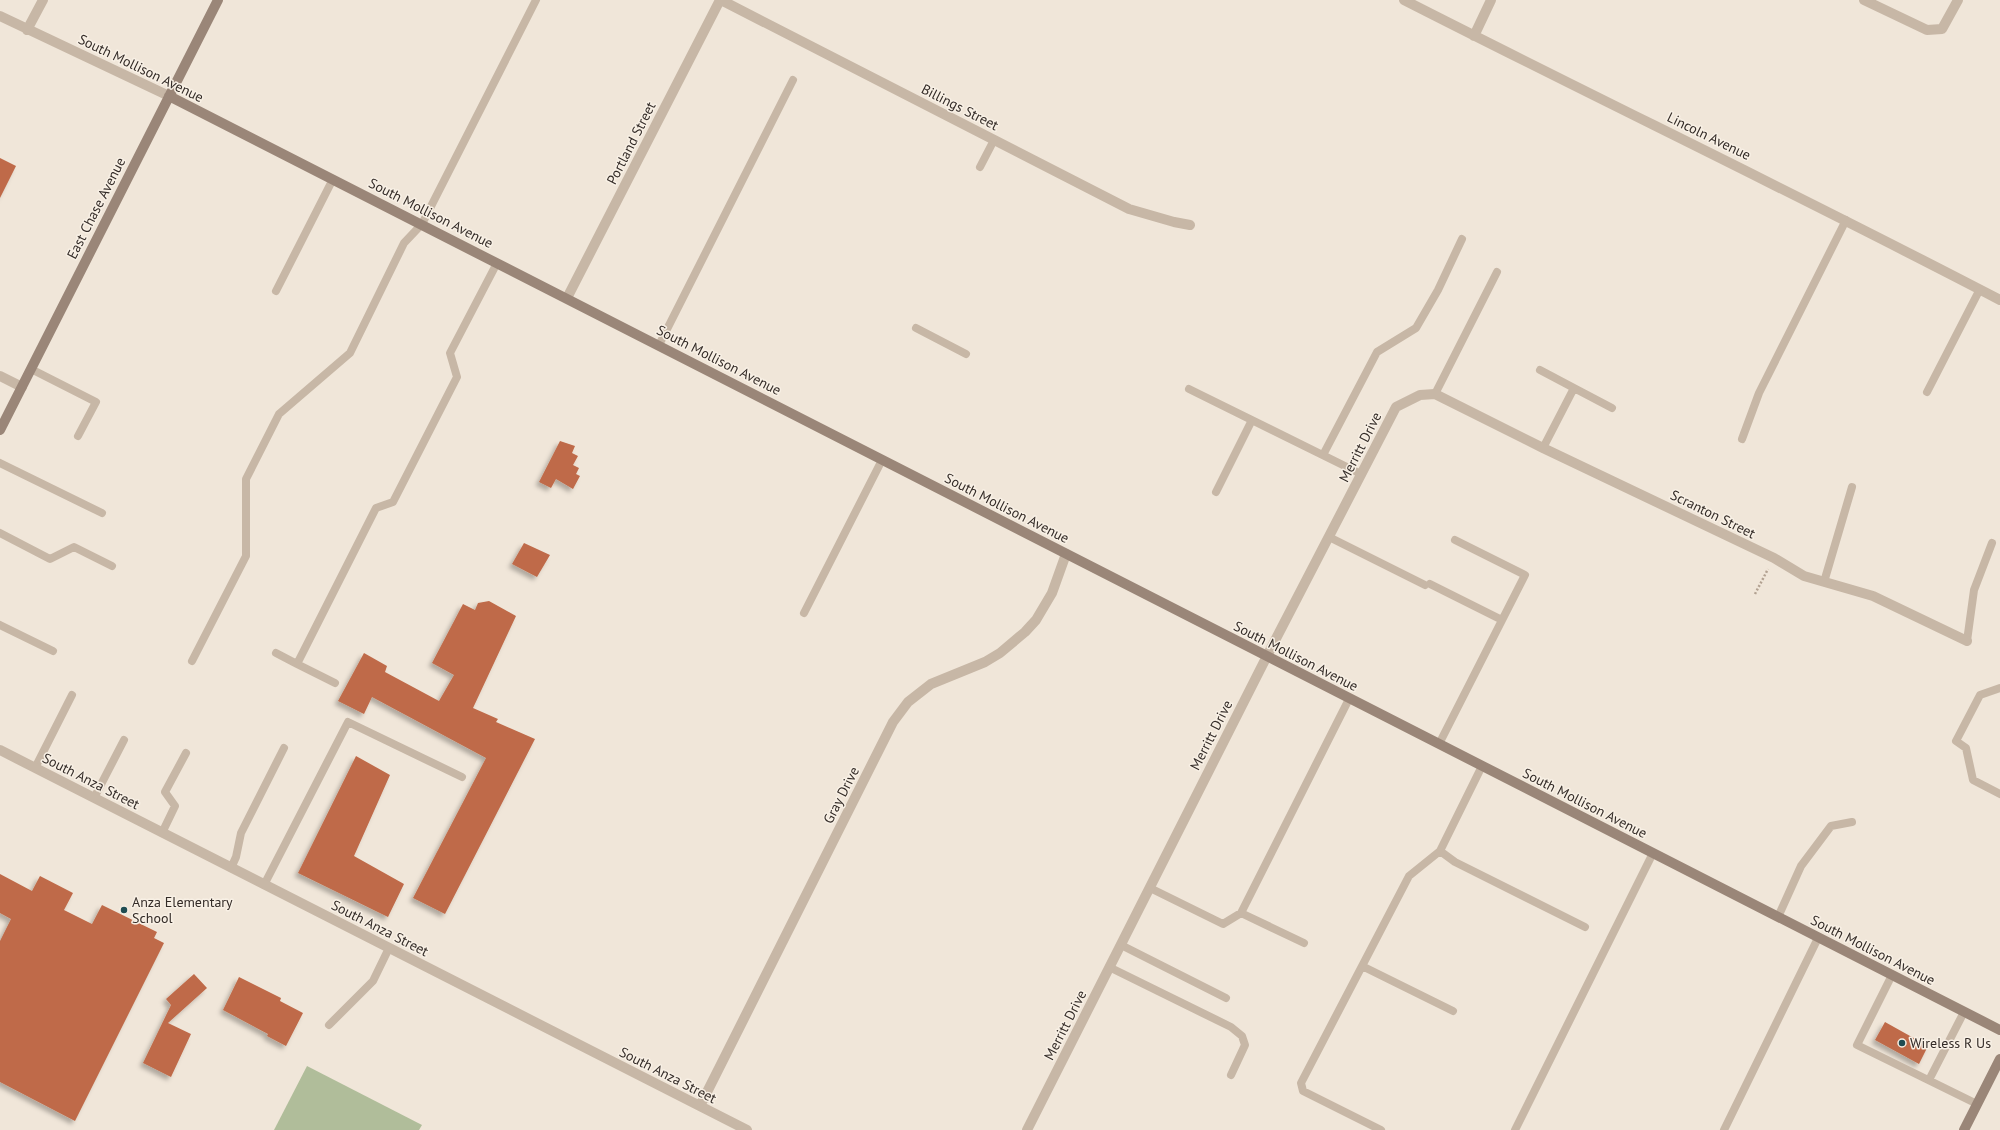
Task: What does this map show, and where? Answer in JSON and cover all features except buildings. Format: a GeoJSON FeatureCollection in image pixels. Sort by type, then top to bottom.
{"type":"FeatureCollection","features":[{"type":"Feature","properties":{"kind":"main road","name":"East Chase Avenue"},"geometry":{"type":"LineString","coordinates":[[0,430],[218,0]]}},
{"type":"Feature","properties":{"kind":"main road","name":"South Mollison Avenue"},"geometry":{"type":"LineString","coordinates":[[169,96],[2000,1030]]}},
{"type":"Feature","properties":{"kind":"main road"},"geometry":{"type":"LineString","coordinates":[[1964,1130],[2000,1059]]}},
{"type":"Feature","properties":{"kind":"street"},"geometry":{"type":"LineString","coordinates":[[27,30],[43,0]]}},
{"type":"Feature","properties":{"kind":"street","name":"Billings Street"},"geometry":{"type":"LineString","coordinates":[[721,0],[1129,209],[1190,225]]}},
{"type":"Feature","properties":{"kind":"street","name":"Portland Street"},"geometry":{"type":"LineString","coordinates":[[567,298],[721,0]]}},
{"type":"Feature","properties":{"kind":"street","name":"Lincoln Avenue"},"geometry":{"type":"LineString","coordinates":[[1404,0],[1846,220],[2000,300]]}},
{"type":"Feature","properties":{"kind":"street"},"geometry":{"type":"LineString","coordinates":[[1474,36],[1491,0]]}},
{"type":"Feature","properties":{"kind":"street"},"geometry":{"type":"LineString","coordinates":[[1864,0],[1927,30],[1942,29],[1958,0]]}},
{"type":"Feature","properties":{"kind":"street","name":"South Mollison Avenue"},"geometry":{"type":"LineString","coordinates":[[0,16],[169,96]]}},
{"type":"Feature","properties":{"kind":"street"},"geometry":{"type":"LineString","coordinates":[[0,376],[22,387]]}},
{"type":"Feature","properties":{"kind":"street","name":"Scranton Street"},"geometry":{"type":"LineString","coordinates":[[1435,394],[1451,400],[1543,448],[1774,558],[1804,576],[1873,596],[1967,641]]}},
{"type":"Feature","properties":{"kind":"street","name":"Merritt Drive"},"geometry":{"type":"LineString","coordinates":[[1027,1130],[1266,656],[1396,408],[1420,395],[1435,394]]}},
{"type":"Feature","properties":{"kind":"street","name":"Gray Drive"},"geometry":{"type":"LineString","coordinates":[[700,1106],[893,722],[908,702],[931,684],[985,662],[1000,653],[1026,632],[1036,620],[1052,593],[1066,554]]}},
{"type":"Feature","properties":{"kind":"street","name":"South Anza Street"},"geometry":{"type":"LineString","coordinates":[[0,750],[747,1130]]}},
{"type":"Feature","properties":{"kind":"lane"},"geometry":{"type":"LineString","coordinates":[[192,661],[246,556],[246,479],[279,414],[350,353],[404,242],[422,224],[536,0]]}},
{"type":"Feature","properties":{"kind":"lane"},"geometry":{"type":"LineString","coordinates":[[659,345],[793,80]]}},
{"type":"Feature","properties":{"kind":"lane"},"geometry":{"type":"LineString","coordinates":[[980,167],[994,140]]}},
{"type":"Feature","properties":{"kind":"lane"},"geometry":{"type":"LineString","coordinates":[[276,291],[333,180]]}},
{"type":"Feature","properties":{"kind":"lane"},"geometry":{"type":"LineString","coordinates":[[1742,439],[1759,393],[1846,220]]}},
{"type":"Feature","properties":{"kind":"lane"},"geometry":{"type":"LineString","coordinates":[[1323,455],[1377,352],[1416,328],[1438,290],[1462,239]]}},
{"type":"Feature","properties":{"kind":"lane"},"geometry":{"type":"LineString","coordinates":[[297,664],[376,508],[393,502],[457,376],[450,353],[497,263]]}},
{"type":"Feature","properties":{"kind":"lane"},"geometry":{"type":"LineString","coordinates":[[1435,394],[1497,272]]}},
{"type":"Feature","properties":{"kind":"lane"},"geometry":{"type":"LineString","coordinates":[[1927,392],[1980,290]]}},
{"type":"Feature","properties":{"kind":"lane"},"geometry":{"type":"LineString","coordinates":[[916,328],[966,354]]}},
{"type":"Feature","properties":{"kind":"lane"},"geometry":{"type":"LineString","coordinates":[[31,369],[96,402],[78,436]]}},
{"type":"Feature","properties":{"kind":"lane"},"geometry":{"type":"LineString","coordinates":[[1540,370],[1612,408]]}},
{"type":"Feature","properties":{"kind":"lane"},"geometry":{"type":"LineString","coordinates":[[1543,448],[1574,388]]}},
{"type":"Feature","properties":{"kind":"lane"},"geometry":{"type":"LineString","coordinates":[[1189,389],[1361,474]]}},
{"type":"Feature","properties":{"kind":"lane"},"geometry":{"type":"LineString","coordinates":[[1216,492],[1252,420]]}},
{"type":"Feature","properties":{"kind":"lane"},"geometry":{"type":"LineString","coordinates":[[804,613],[882,460]]}},
{"type":"Feature","properties":{"kind":"lane"},"geometry":{"type":"LineString","coordinates":[[0,463],[102,513]]}},
{"type":"Feature","properties":{"kind":"lane"},"geometry":{"type":"LineString","coordinates":[[1824,582],[1852,487]]}},
{"type":"Feature","properties":{"kind":"lane"},"geometry":{"type":"LineString","coordinates":[[0,534],[50,559],[74,548],[112,566]]}},
{"type":"Feature","properties":{"kind":"lane"},"geometry":{"type":"LineString","coordinates":[[1329,537],[1502,620]]}},
{"type":"Feature","properties":{"kind":"lane"},"geometry":{"type":"LineString","coordinates":[[1439,744],[1525,575],[1455,540]]}},
{"type":"Feature","properties":{"kind":"lane"},"geometry":{"type":"LineString","coordinates":[[1967,641],[1974,590],[1992,543]]}},
{"type":"Feature","properties":{"kind":"lane"},"geometry":{"type":"LineString","coordinates":[[0,625],[53,651]]}},
{"type":"Feature","properties":{"kind":"lane"},"geometry":{"type":"LineString","coordinates":[[276,653],[335,683]]}},
{"type":"Feature","properties":{"kind":"lane"},"geometry":{"type":"LineString","coordinates":[[2000,688],[1980,695],[1956,741],[1966,748],[1972,780],[2000,794]]}},
{"type":"Feature","properties":{"kind":"lane"},"geometry":{"type":"LineString","coordinates":[[34,768],[72,695]]}},
{"type":"Feature","properties":{"kind":"lane"},"geometry":{"type":"LineString","coordinates":[[1150,888],[1223,924],[1241,913],[1349,699]]}},
{"type":"Feature","properties":{"kind":"lane"},"geometry":{"type":"LineString","coordinates":[[264,885],[348,722],[462,777]]}},
{"type":"Feature","properties":{"kind":"lane"},"geometry":{"type":"LineString","coordinates":[[94,798],[124,740]]}},
{"type":"Feature","properties":{"kind":"lane"},"geometry":{"type":"LineString","coordinates":[[231,868],[236,857],[241,834],[284,748]]}},
{"type":"Feature","properties":{"kind":"lane"},"geometry":{"type":"LineString","coordinates":[[162,833],[176,806],[166,792],[186,753]]}},
{"type":"Feature","properties":{"kind":"lane"},"geometry":{"type":"LineString","coordinates":[[1381,1130],[1303,1091],[1301,1084],[1409,876],[1440,852],[1482,766]]}},
{"type":"Feature","properties":{"kind":"lane"},"geometry":{"type":"LineString","coordinates":[[1778,917],[1801,866],[1830,826],[1852,822]]}},
{"type":"Feature","properties":{"kind":"lane"},"geometry":{"type":"LineString","coordinates":[[1440,852],[1455,862],[1585,927]]}},
{"type":"Feature","properties":{"kind":"lane"},"geometry":{"type":"LineString","coordinates":[[1515,1130],[1653,853]]}},
{"type":"Feature","properties":{"kind":"lane"},"geometry":{"type":"LineString","coordinates":[[1241,913],[1304,943]]}},
{"type":"Feature","properties":{"kind":"lane"},"geometry":{"type":"LineString","coordinates":[[1724,1130],[1818,938]]}},
{"type":"Feature","properties":{"kind":"lane"},"geometry":{"type":"LineString","coordinates":[[1121,945],[1226,998]]}},
{"type":"Feature","properties":{"kind":"lane"},"geometry":{"type":"LineString","coordinates":[[328,1025],[373,981],[389,948]]}},
{"type":"Feature","properties":{"kind":"lane"},"geometry":{"type":"LineString","coordinates":[[1362,966],[1453,1011]]}},
{"type":"Feature","properties":{"kind":"lane"},"geometry":{"type":"LineString","coordinates":[[1110,967],[1231,1027],[1242,1036],[1245,1045],[1231,1075]]}},
{"type":"Feature","properties":{"kind":"lane"},"geometry":{"type":"LineString","coordinates":[[1892,975],[1857,1045],[1977,1104]]}},
{"type":"Feature","properties":{"kind":"lane"},"geometry":{"type":"LineString","coordinates":[[1929,1080],[1964,1012]]}},
{"type":"Feature","properties":{"kind":"path"},"geometry":{"type":"LineString","coordinates":[[1756,594],[1774,558]]}},
{"type":"Feature","properties":{"kind":"green space"},"geometry":{"type":"Polygon","coordinates":[[[307,1066],[422,1125],[419,1130],[274,1130],[307,1066]]]}},
{"type":"Feature","properties":{"kind":"place","name":"Anza Elementary School"},"geometry":{"type":"Point","coordinates":[124,910]}},
{"type":"Feature","properties":{"kind":"place","name":"Wireless R Us"},"geometry":{"type":"Point","coordinates":[1902,1043]}}]}
